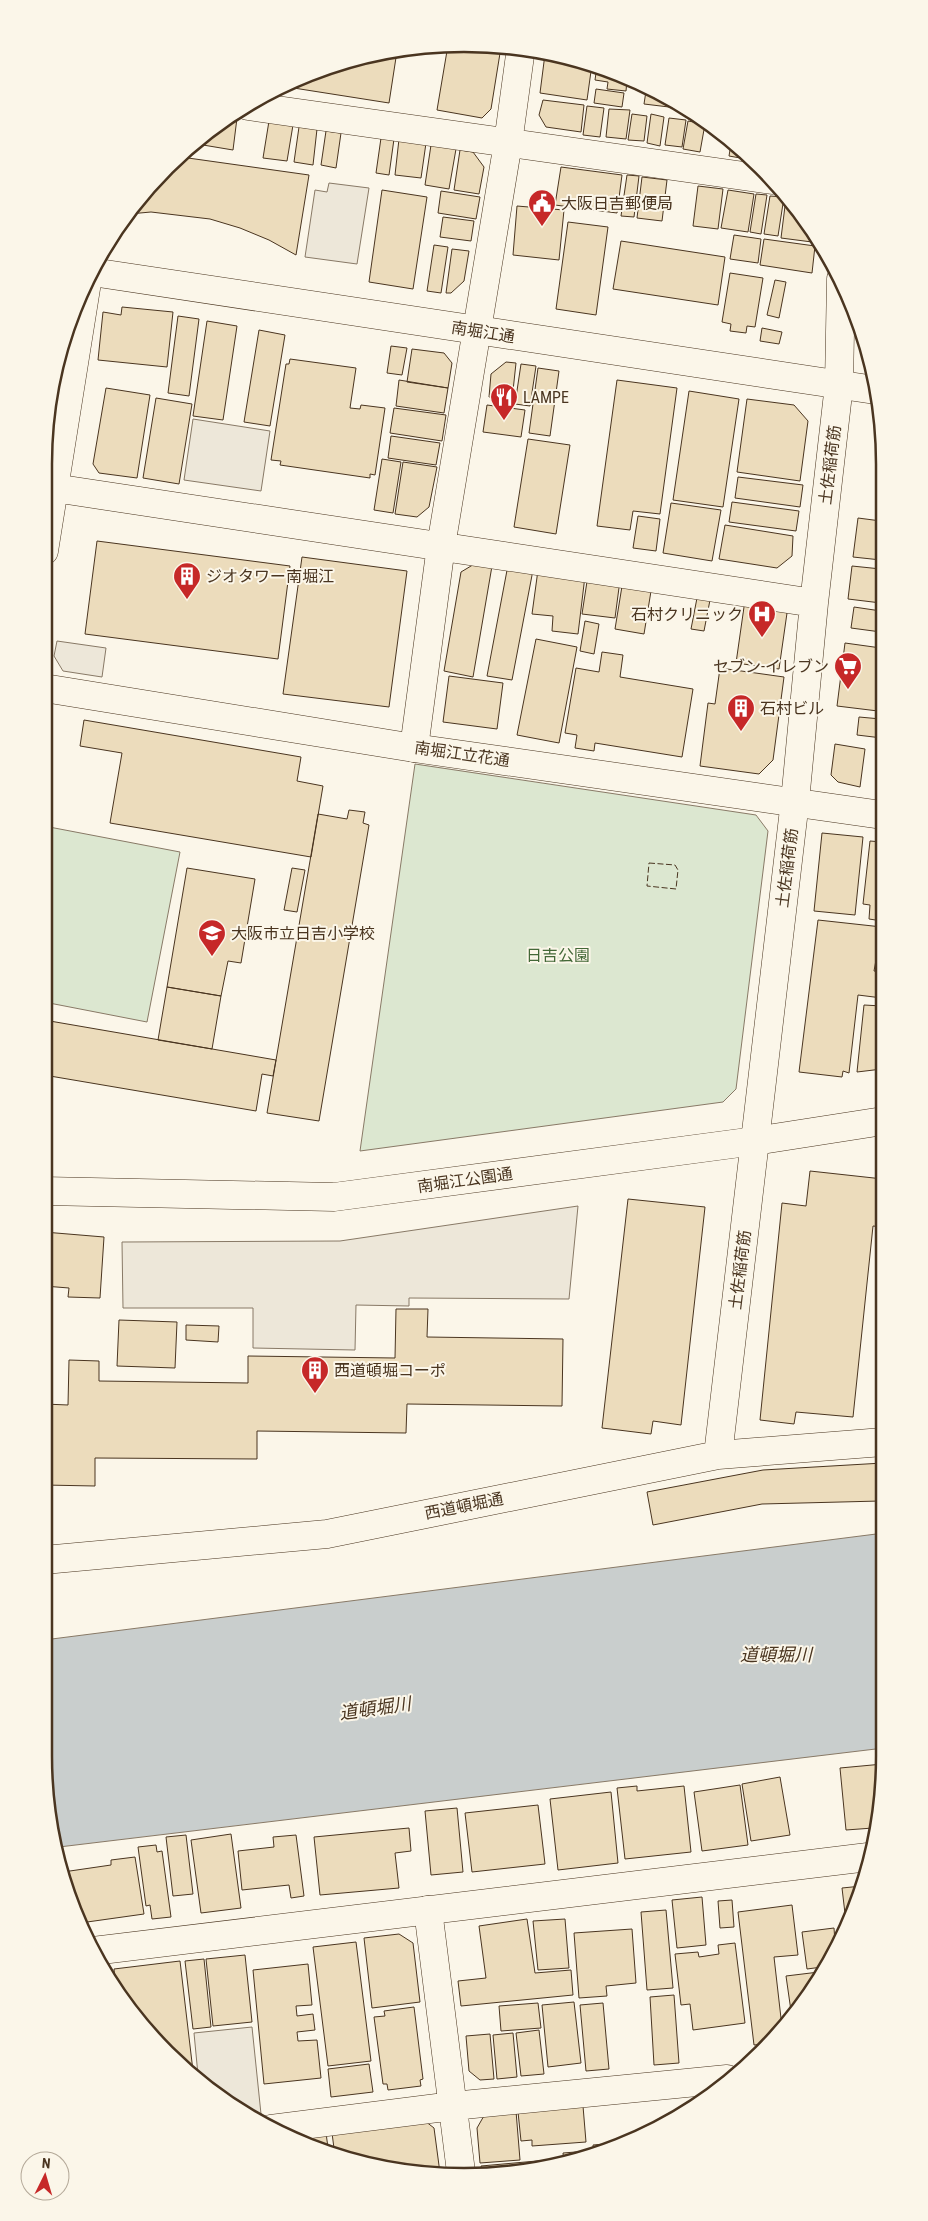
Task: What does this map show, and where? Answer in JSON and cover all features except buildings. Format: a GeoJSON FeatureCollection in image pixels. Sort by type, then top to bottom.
{"type":"FeatureCollection","features":[{"type":"Feature","properties":{"kind":"street"},"geometry":{"type":"LineString","coordinates":[[414,748],[441,546],[508,143],[520,56]]}},
{"type":"Feature","properties":{"kind":"street"},"geometry":{"type":"LineString","coordinates":[[259,108],[760,178]]}},
{"type":"Feature","properties":{"kind":"street","name":"南堀江通"},"geometry":{"type":"LineString","coordinates":[[100,273],[869,389]]}},
{"type":"Feature","properties":{"kind":"street","name":"土佐稲荷筋"},"geometry":{"type":"LineString","coordinates":[[718,1455],[795,801],[814,603],[839,385],[841,299]]}},
{"type":"Feature","properties":{"kind":"street"},"geometry":{"type":"LineString","coordinates":[[52,501],[82,311]]}},
{"type":"Feature","properties":{"kind":"street"},"geometry":{"type":"LineString","coordinates":[[54,488],[814,603]]}},
{"type":"Feature","properties":{"kind":"street","name":"南堀江立花通"},"geometry":{"type":"LineString","coordinates":[[52,689],[414,748],[876,813]]}},
{"type":"Feature","properties":{"kind":"street","name":"南堀江公園通"},"geometry":{"type":"LineString","coordinates":[[52,1191],[334,1197],[755,1141],[876,1122]]}},
{"type":"Feature","properties":{"kind":"street","name":"西道頓堀通"},"geometry":{"type":"LineString","coordinates":[[52,1559],[327,1534],[718,1455],[876,1443]]}},
{"type":"Feature","properties":{"kind":"street"},"geometry":{"type":"LineString","coordinates":[[101,1950],[863,1858]]}},
{"type":"Feature","properties":{"kind":"street"},"geometry":{"type":"LineString","coordinates":[[428,1910],[461,2168]]}},
{"type":"Feature","properties":{"kind":"street"},"geometry":{"type":"LineString","coordinates":[[285,2127],[453,2106],[719,2080]]}},
{"type":"Feature","properties":{"kind":"green space","name":"日吉公園"},"geometry":{"type":"Polygon","coordinates":[[[415,764],[756,815],[768,831],[736,1089],[723,1102],[360,1151],[415,764]]]}},
{"type":"Feature","properties":{"kind":"green space"},"geometry":{"type":"Polygon","coordinates":[[[52,828],[180,852],[147,1022],[52,1004],[52,828]]]}},
{"type":"Feature","properties":{"kind":"shaded area"},"geometry":{"type":"Polygon","coordinates":[[[329,183],[369,188],[357,264],[305,257],[315,190],[327,192],[329,183]]]}},
{"type":"Feature","properties":{"kind":"shaded area"},"geometry":{"type":"Polygon","coordinates":[[[193,419],[270,431],[261,491],[184,480],[193,419]]]}},
{"type":"Feature","properties":{"kind":"shaded area"},"geometry":{"type":"Polygon","coordinates":[[[57,641],[106,648],[102,677],[63,671],[54,656],[57,641]]]}},
{"type":"Feature","properties":{"kind":"shaded area"},"geometry":{"type":"Polygon","coordinates":[[[578,1206],[569,1299],[409,1298],[409,1306],[356,1305],[355,1350],[253,1348],[253,1308],[123,1308],[122,1242],[340,1241],[578,1206]]]}},
{"type":"Feature","properties":{"kind":"shaded area"},"geometry":{"type":"Polygon","coordinates":[[[252,2027],[261,2114],[235,2099],[198,2070],[194,2033],[252,2027]]]}},
{"type":"Feature","properties":{"kind":"water","name":"道頓堀川"},"geometry":{"type":"Polygon","coordinates":[[[876,1534],[876,1749],[62,1847],[53,1784],[52,1639],[876,1534]]]}},
{"type":"Feature","properties":{"kind":"fence"},"geometry":{"type":"LineString","coordinates":[[649,863],[675,865],[678,870],[676,889],[647,886],[649,863]]}},
{"type":"Feature","properties":{"kind":"place","name":"大阪日吉郵便局"},"geometry":{"type":"Point","coordinates":[542,227]}},
{"type":"Feature","properties":{"kind":"place","name":"LAMPE"},"geometry":{"type":"Point","coordinates":[504,421]}},
{"type":"Feature","properties":{"kind":"place","name":"ジオタワー南堀江"},"geometry":{"type":"Point","coordinates":[187,600]}},
{"type":"Feature","properties":{"kind":"place","name":"石村クリニック"},"geometry":{"type":"Point","coordinates":[762,638]}},
{"type":"Feature","properties":{"kind":"place","name":"セブン-イレブン"},"geometry":{"type":"Point","coordinates":[848,690]}},
{"type":"Feature","properties":{"kind":"place","name":"石村ビル"},"geometry":{"type":"Point","coordinates":[741,732]}},
{"type":"Feature","properties":{"kind":"place","name":"大阪市立日吉小学校"},"geometry":{"type":"Point","coordinates":[212,957]}},
{"type":"Feature","properties":{"kind":"place","name":"西道頓堀コーポ"},"geometry":{"type":"Point","coordinates":[315,1394]}}]}
